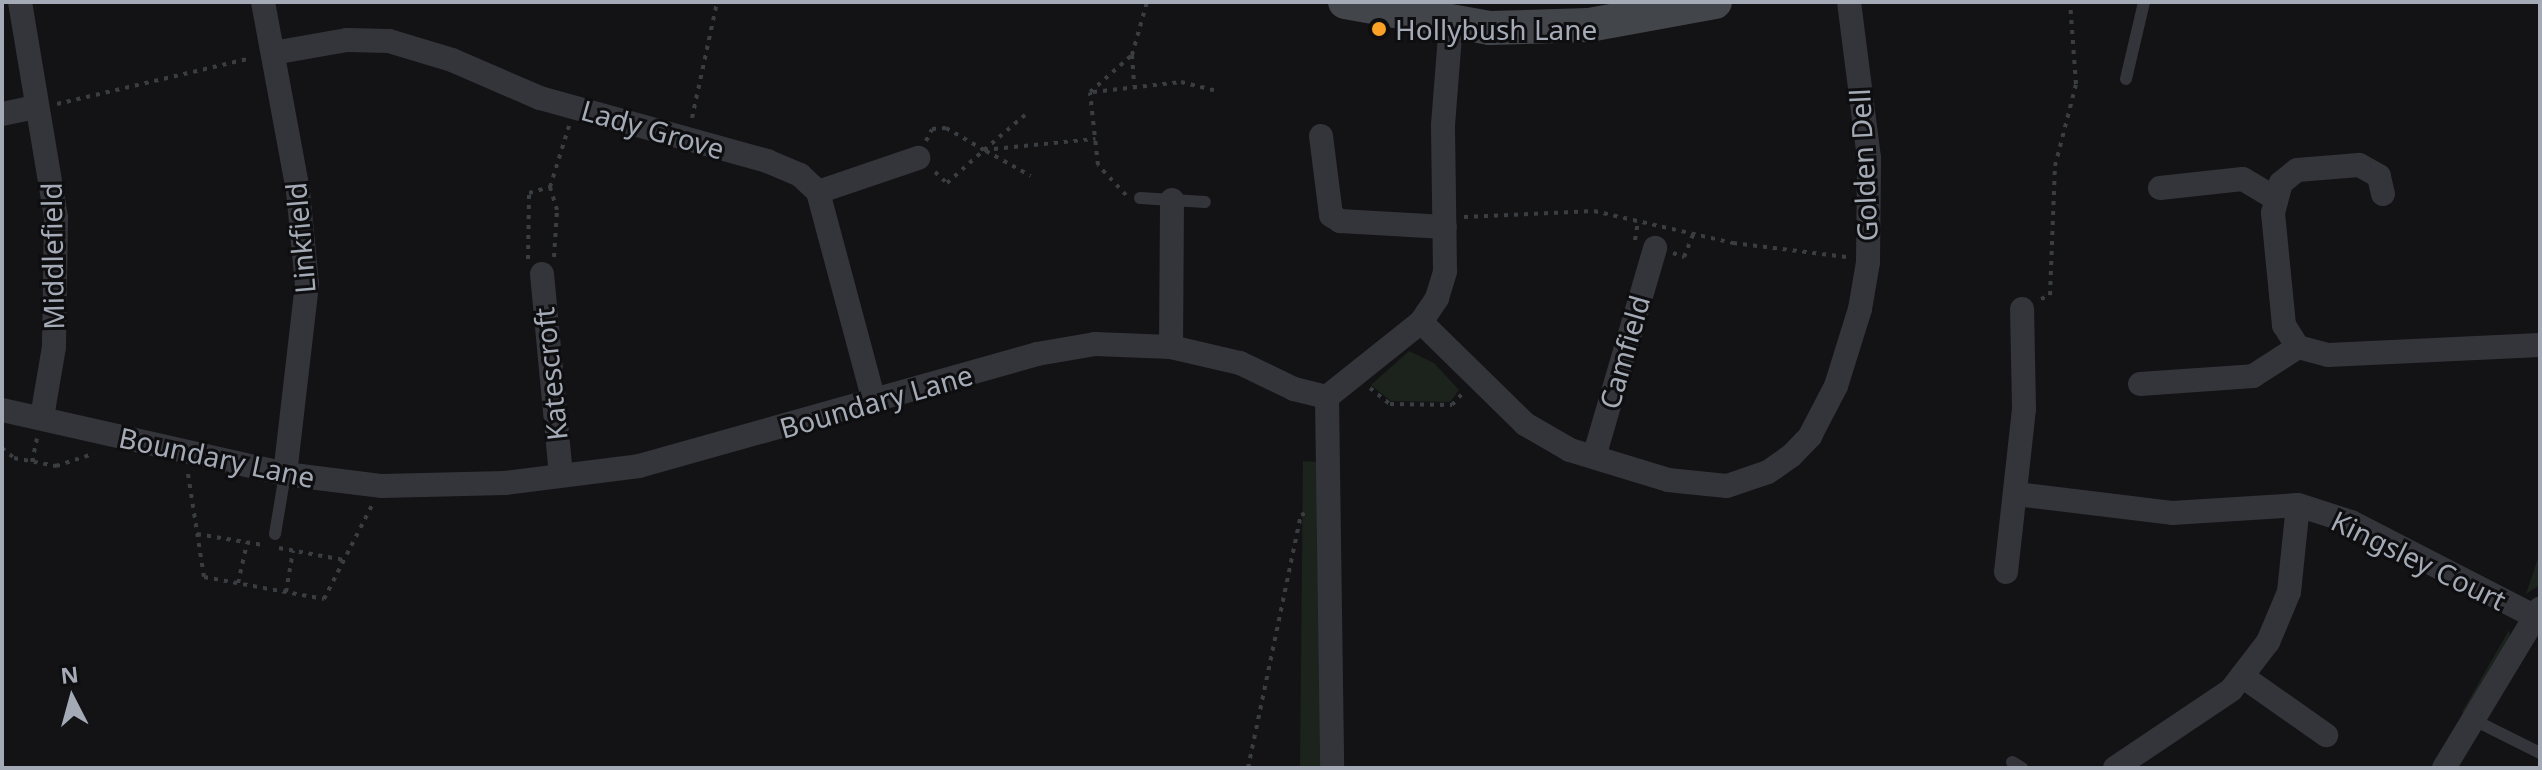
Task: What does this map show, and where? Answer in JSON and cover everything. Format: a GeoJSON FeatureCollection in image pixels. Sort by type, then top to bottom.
{"type":"FeatureCollection","features":[{"type":"Feature","properties":{"kind":"street","name":"Middlefield"},"geometry":{"type":"LineString","coordinates":[[20,2],[35,107],[45,137],[56,218],[54,347],[42,417]]}},
{"type":"Feature","properties":{"kind":"street","name":"Linkfield"},"geometry":{"type":"LineString","coordinates":[[263,2],[298,191],[307,284],[285,474]]}},
{"type":"Feature","properties":{"kind":"street"},"geometry":{"type":"LineString","coordinates":[[1345,2],[1451,24],[1589,25],[1715,2]]}},
{"type":"Feature","properties":{"kind":"street","name":"Golden Dell"},"geometry":{"type":"LineString","coordinates":[[1421,322],[1475,379],[1525,424],[1594,457],[1668,480],[1727,486],[1768,472],[1810,436],[1836,386],[1860,309],[1868,262],[1869,158],[1849,2]]}},
{"type":"Feature","properties":{"kind":"street"},"geometry":{"type":"LineString","coordinates":[[1332,768],[1327,397],[1421,322],[1445,271],[1443,125],[1451,24]]}},
{"type":"Feature","properties":{"kind":"street","name":"Lady Grove"},"geometry":{"type":"LineString","coordinates":[[273,53],[347,40],[389,41],[575,106],[767,161],[800,175],[818,192]]}},
{"type":"Feature","properties":{"kind":"street"},"geometry":{"type":"LineString","coordinates":[[2,114],[35,107]]}},
{"type":"Feature","properties":{"kind":"street"},"geometry":{"type":"LineString","coordinates":[[1321,136],[1331,215],[1340,221],[1445,227]]}},
{"type":"Feature","properties":{"kind":"street"},"geometry":{"type":"LineString","coordinates":[[874,401],[818,192],[918,158]]}},
{"type":"Feature","properties":{"kind":"street"},"geometry":{"type":"LineString","coordinates":[[2383,194],[2379,176],[2359,165],[2297,170],[2281,183],[2275,198],[2284,325],[2298,347],[2328,355],[2540,345]]}},
{"type":"Feature","properties":{"kind":"street"},"geometry":{"type":"LineString","coordinates":[[2160,188],[2243,179],[2275,198]]}},
{"type":"Feature","properties":{"kind":"street"},"geometry":{"type":"LineString","coordinates":[[1171,347],[1172,200]]}},
{"type":"Feature","properties":{"kind":"street","name":"Camfield"},"geometry":{"type":"LineString","coordinates":[[1594,457],[1655,248]]}},
{"type":"Feature","properties":{"kind":"street","name":"Katescroft"},"geometry":{"type":"LineString","coordinates":[[542,274],[561,475]]}},
{"type":"Feature","properties":{"kind":"street"},"geometry":{"type":"LineString","coordinates":[[2006,572],[2024,409],[2022,309]]}},
{"type":"Feature","properties":{"kind":"street","name":"Boundary Lane"},"geometry":{"type":"LineString","coordinates":[[2,410],[285,474],[382,486],[505,483],[639,466],[1037,354],[1095,344],[1171,347],[1240,363],[1294,389],[1327,397]]}},
{"type":"Feature","properties":{"kind":"street"},"geometry":{"type":"LineString","coordinates":[[2140,384],[2253,376],[2298,347]]}},
{"type":"Feature","properties":{"kind":"street","name":"Kingsley Court"},"geometry":{"type":"LineString","coordinates":[[2016,494],[2172,513],[2298,505],[2351,522],[2538,613]]}},
{"type":"Feature","properties":{"kind":"street"},"geometry":{"type":"LineString","coordinates":[[2115,768],[2185,724],[2242,676],[2268,642],[2289,592],[2298,505]]}},
{"type":"Feature","properties":{"kind":"street"},"geometry":{"type":"LineString","coordinates":[[2444,768],[2476,721],[2538,613]]}},
{"type":"Feature","properties":{"kind":"street"},"geometry":{"type":"LineString","coordinates":[[2242,676],[2326,735]]}},
{"type":"Feature","properties":{"kind":"lane"},"geometry":{"type":"LineString","coordinates":[[2126,79],[2144,2]]}},
{"type":"Feature","properties":{"kind":"lane"},"geometry":{"type":"LineString","coordinates":[[1140,198],[1205,202]]}},
{"type":"Feature","properties":{"kind":"lane"},"geometry":{"type":"LineString","coordinates":[[275,534],[285,474]]}},
{"type":"Feature","properties":{"kind":"lane"},"geometry":{"type":"LineString","coordinates":[[2476,721],[2540,753]]}},
{"type":"Feature","properties":{"kind":"path"},"geometry":{"type":"LineString","coordinates":[[687,140],[717,2]]}},
{"type":"Feature","properties":{"kind":"path"},"geometry":{"type":"LineString","coordinates":[[1134,86],[1132,55],[1147,2]]}},
{"type":"Feature","properties":{"kind":"path"},"geometry":{"type":"LineString","coordinates":[[2022,309],[2050,295],[2055,166],[2076,84],[2070,2]]}},
{"type":"Feature","properties":{"kind":"path"},"geometry":{"type":"LineString","coordinates":[[35,107],[93,98],[173,74],[273,53]]}},
{"type":"Feature","properties":{"kind":"path"},"geometry":{"type":"LineString","coordinates":[[1090,92],[1132,55]]}},
{"type":"Feature","properties":{"kind":"path"},"geometry":{"type":"LineString","coordinates":[[1090,92],[1181,82],[1214,90]]}},
{"type":"Feature","properties":{"kind":"path"},"geometry":{"type":"LineString","coordinates":[[1090,92],[1098,165],[1125,195],[1140,198]]}},
{"type":"Feature","properties":{"kind":"path"},"geometry":{"type":"LineString","coordinates":[[550,187],[575,106]]}},
{"type":"Feature","properties":{"kind":"path"},"geometry":{"type":"LineString","coordinates":[[1025,115],[984,150],[947,183],[918,158],[932,129],[946,128],[984,150],[1031,176]]}},
{"type":"Feature","properties":{"kind":"path"},"geometry":{"type":"LineString","coordinates":[[984,150],[1095,139]]}},
{"type":"Feature","properties":{"kind":"path"},"geometry":{"type":"LineString","coordinates":[[550,187],[556,196],[556,255],[542,274],[527,258],[526,211],[529,193],[550,187]]}},
{"type":"Feature","properties":{"kind":"path"},"geometry":{"type":"LineString","coordinates":[[1356,376],[1390,404],[1452,405],[1475,379]]}},
{"type":"Feature","properties":{"kind":"path"},"geometry":{"type":"LineString","coordinates":[[2,448],[14,458],[56,466],[107,450],[110,434]]}},
{"type":"Feature","properties":{"kind":"path"},"geometry":{"type":"LineString","coordinates":[[1248,768],[1301,515],[1327,506]]}},
{"type":"Feature","properties":{"kind":"path"},"geometry":{"type":"LineString","coordinates":[[238,583],[247,543]]}},
{"type":"Feature","properties":{"kind":"path"},"geometry":{"type":"LineString","coordinates":[[286,592],[293,551]]}},
{"type":"Feature","properties":{"kind":"shaded area"},"geometry":{"type":"Polygon","coordinates":[[[1409,351],[1434,363],[1459,390],[1450,402],[1391,401],[1371,385],[1409,351]]]}},
{"type":"Feature","properties":{"kind":"shaded area"},"geometry":{"type":"Polygon","coordinates":[[[1303,461],[1336,463],[1344,768],[1300,768],[1303,461]]]}},
{"type":"Feature","properties":{"kind":"shaded area"},"geometry":{"type":"Polygon","coordinates":[[[2540,552],[2540,585],[2526,594],[2540,552]]]}},
{"type":"Feature","properties":{"kind":"shaded area"},"geometry":{"type":"Polygon","coordinates":[[[2509,630],[2511,641],[2467,716],[2462,712],[2509,630]]]}},
{"type":"Feature","properties":{"kind":"place","name":"Hollybush Lane"},"geometry":{"type":"Point","coordinates":[1379,29]}}]}
